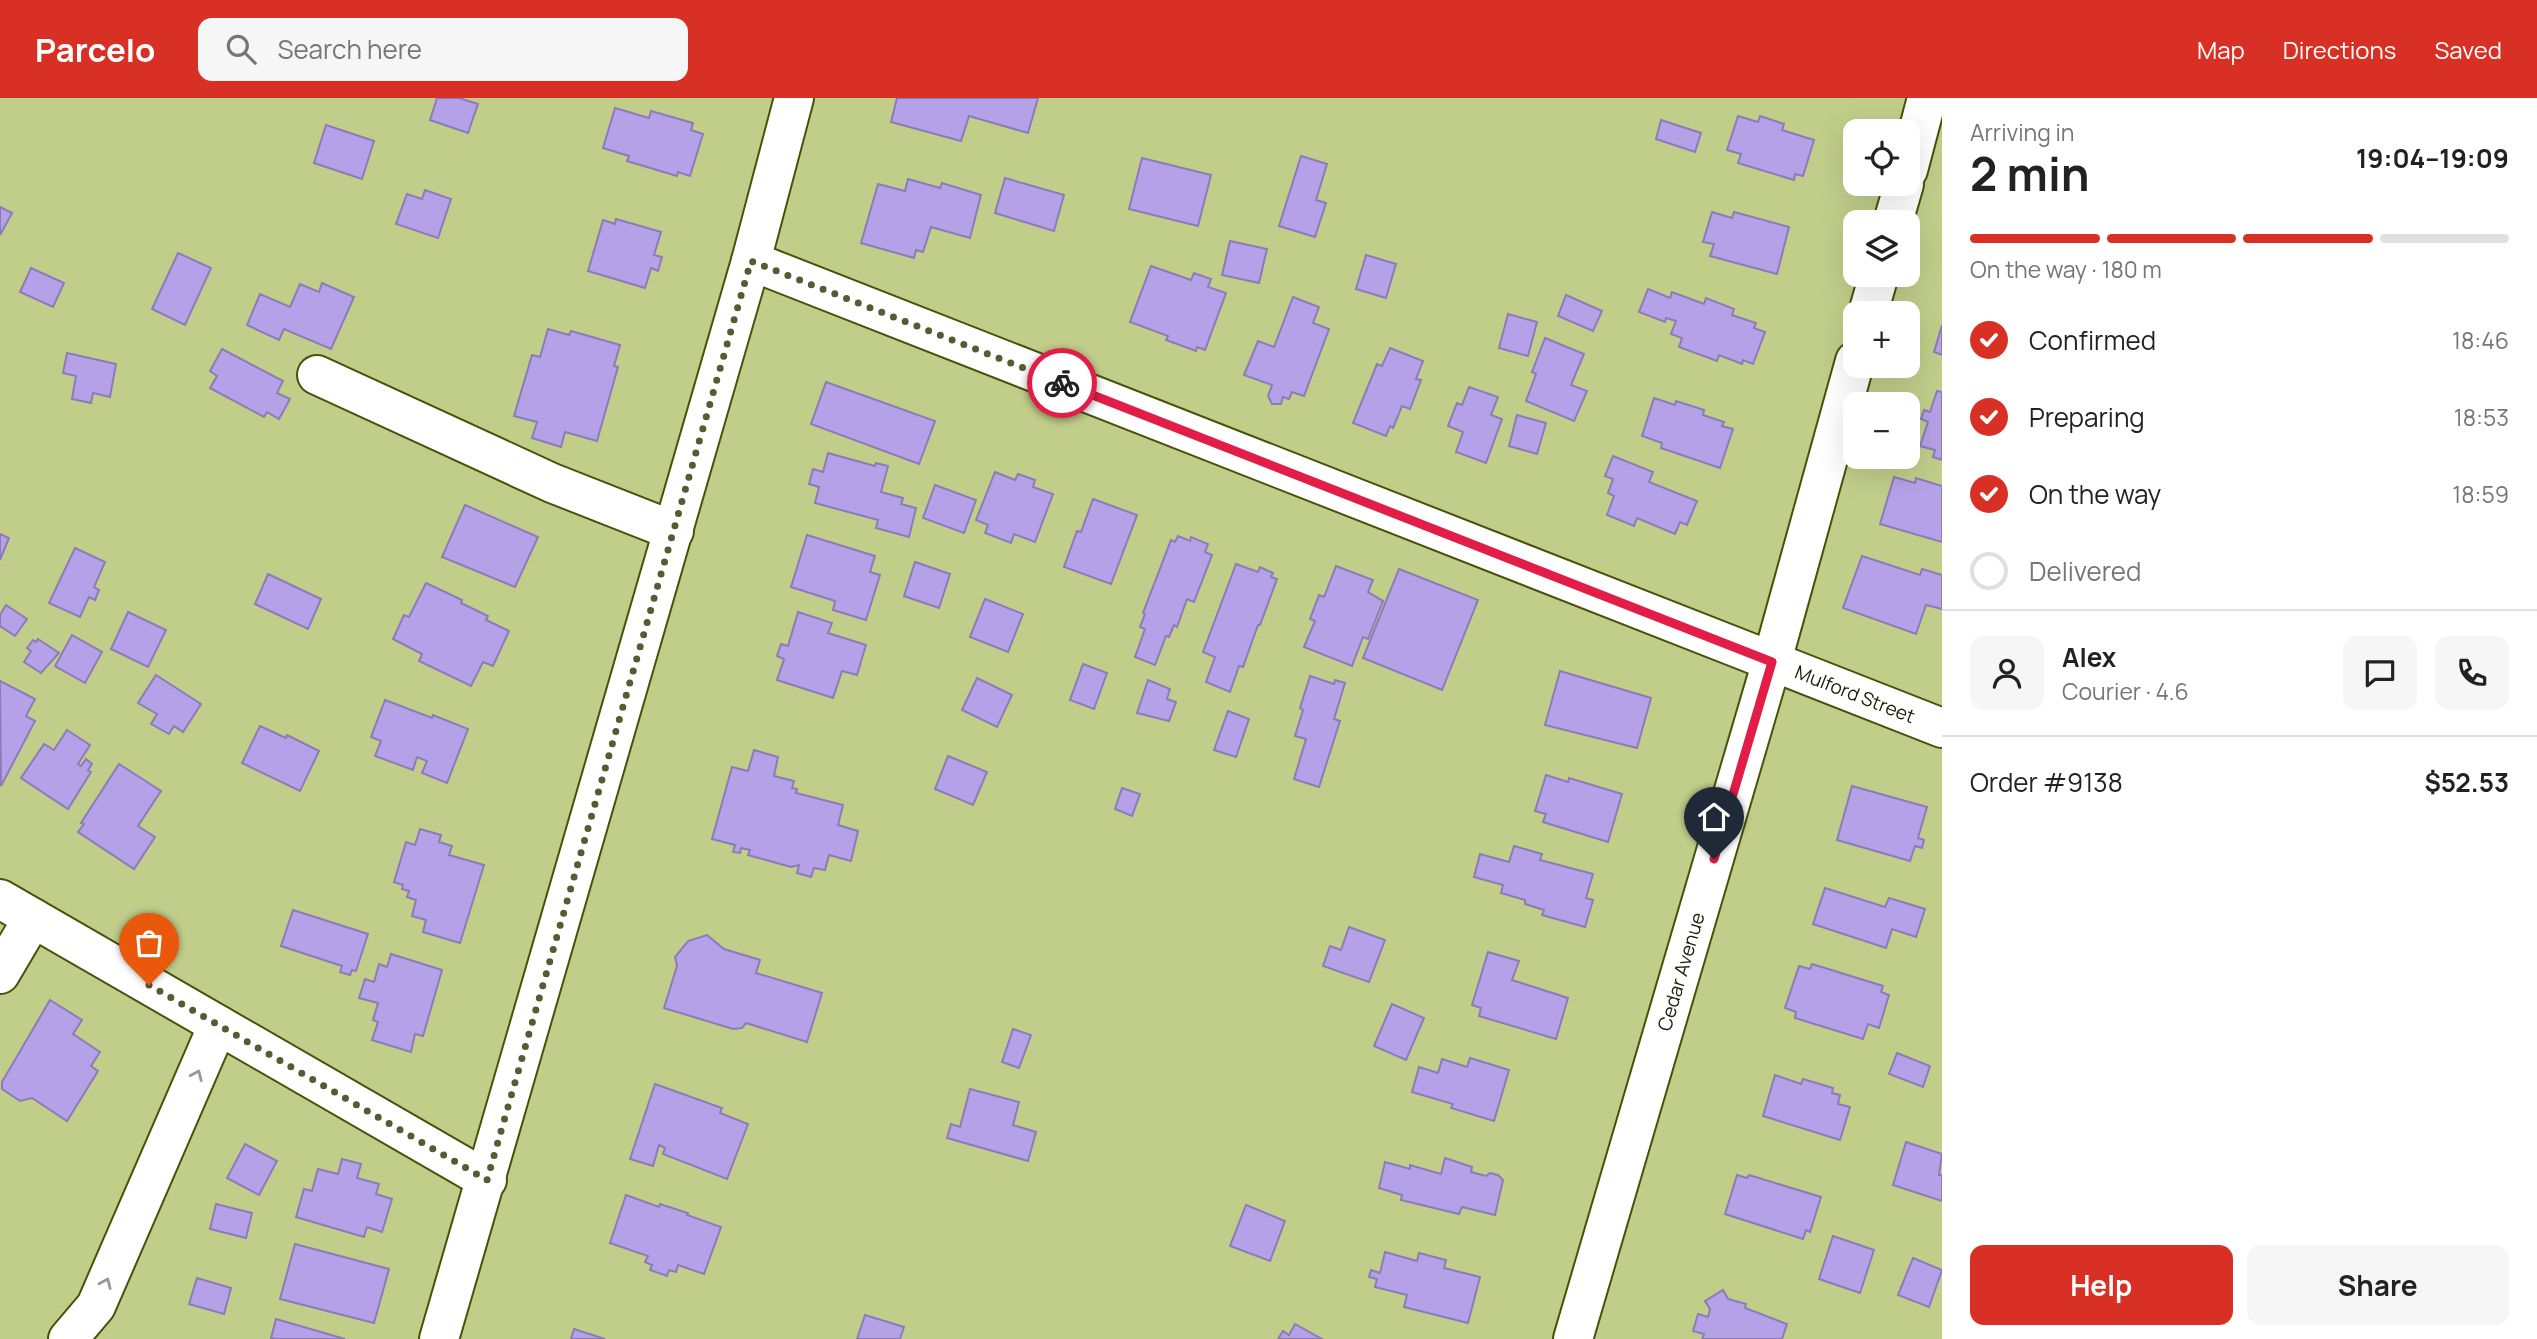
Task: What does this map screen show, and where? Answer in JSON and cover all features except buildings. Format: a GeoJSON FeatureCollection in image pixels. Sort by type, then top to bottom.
{"type":"FeatureCollection","features":[{"type":"Feature","properties":{"kind":"street"},"geometry":{"type":"LineString","coordinates":[[439,1339],[674,531],[794,98]]}},
{"type":"Feature","properties":{"kind":"street"},"geometry":{"type":"LineString","coordinates":[[1920,125],[1927,98]]}},
{"type":"Feature","properties":{"kind":"street","name":"Mulford Street"},"geometry":{"type":"LineString","coordinates":[[751,261],[1942,728]]}},
{"type":"Feature","properties":{"kind":"street"},"geometry":{"type":"LineString","coordinates":[[317,375],[552,483],[674,531]]}},
{"type":"Feature","properties":{"kind":"street","name":"Cedar Avenue"},"geometry":{"type":"LineString","coordinates":[[1573,1339],[1772,662],[1850,378]]}},
{"type":"Feature","properties":{"kind":"street"},"geometry":{"type":"LineString","coordinates":[[0,899],[487,1180]]}},
{"type":"Feature","properties":{"kind":"street"},"geometry":{"type":"LineString","coordinates":[[0,974],[33,918]]}},
{"type":"Feature","properties":{"kind":"street"},"geometry":{"type":"LineString","coordinates":[[68,1339],[96,1307],[218,1025]]}},
{"type":"Feature","properties":{"kind":"way so far"},"geometry":{"type":"LineString","coordinates":[[149,985],[487,1180],[751,261],[1062,383]]}},
{"type":"Feature","properties":{"kind":"route"},"geometry":{"type":"LineString","coordinates":[[1062,383],[1772,662],[1714,859]]}}]}
